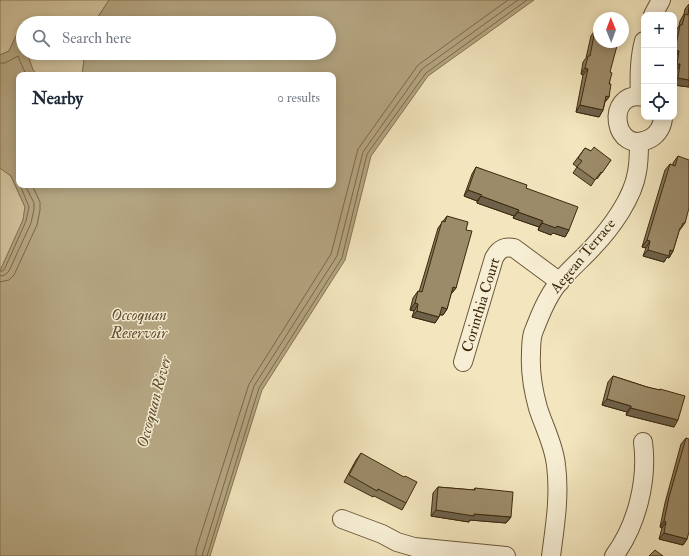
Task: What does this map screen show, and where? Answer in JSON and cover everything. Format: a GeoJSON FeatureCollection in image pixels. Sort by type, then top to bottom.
{"type":"FeatureCollection","features":[{"type":"Feature","properties":{"kind":"street"},"geometry":{"type":"LineString","coordinates":[[654,12],[660,0]]}},
{"type":"Feature","properties":{"kind":"street"},"geometry":{"type":"LineString","coordinates":[[641,89],[639,74],[642,48]]}},
{"type":"Feature","properties":{"kind":"street"},"geometry":{"type":"LineString","coordinates":[[641,97],[627,100],[618,112],[617,121],[619,129],[624,136],[631,141],[639,142],[653,137],[660,129],[663,120]]}},
{"type":"Feature","properties":{"kind":"street","name":"Aegean Terrace"},"geometry":{"type":"LineString","coordinates":[[551,556],[558,488],[556,464],[551,442],[538,408],[532,383],[530,366],[532,336],[540,314],[560,282],[608,230],[625,203],[633,187],[637,173],[639,142]]}},
{"type":"Feature","properties":{"kind":"street","name":"Corinthia Court"},"geometry":{"type":"LineString","coordinates":[[463,362],[494,258],[501,249],[507,247],[514,248],[560,282]]}},
{"type":"Feature","properties":{"kind":"street"},"geometry":{"type":"LineString","coordinates":[[614,556],[630,529],[638,504],[644,473],[643,442]]}},
{"type":"Feature","properties":{"kind":"street"},"geometry":{"type":"LineString","coordinates":[[342,519],[414,548],[506,556]]}},
{"type":"Feature","properties":{"kind":"shaded area"},"geometry":{"type":"Polygon","coordinates":[[[0,0],[109,0],[99,16],[16,16],[16,36],[9,51],[0,55],[0,0]]]}},
{"type":"Feature","properties":{"kind":"shaded area"},"geometry":{"type":"Polygon","coordinates":[[[29,60],[84,60],[82,72],[35,72],[29,60]]]}},
{"type":"Feature","properties":{"kind":"shaded area"},"geometry":{"type":"Polygon","coordinates":[[[0,168],[11,176],[25,207],[23,220],[0,271],[0,168]]]}},
{"type":"Feature","properties":{"kind":"water","name":"Occoquan Reservoir"},"geometry":{"type":"Polygon","coordinates":[[[109,0],[534,0],[428,76],[371,156],[345,260],[262,390],[210,556],[0,556],[0,271],[23,220],[25,207],[16,188],[336,188],[336,72],[82,72],[84,60],[336,60],[336,16],[99,16],[109,0]]]}},
{"type":"Feature","properties":{"kind":"water","name":"Occoquan Reservoir"},"geometry":{"type":"Polygon","coordinates":[[[16,36],[16,60],[29,60],[35,72],[16,72],[16,187],[11,176],[0,168],[0,55],[9,51],[16,36]]]}},
{"type":"Feature","properties":{"kind":"building"},"geometry":{"type":"Polygon","coordinates":[[[689,7],[689,80],[678,78],[680,64],[677,64],[679,51],[677,50],[677,40],[680,25],[682,25],[685,14],[688,15],[689,7]]]}},
{"type":"Feature","properties":{"kind":"building"},"geometry":{"type":"Polygon","coordinates":[[[593,40],[593,48],[616,48],[610,72],[612,73],[609,84],[611,84],[609,97],[606,96],[603,110],[580,105],[588,69],[585,68],[588,56],[590,56],[593,40]]]}},
{"type":"Feature","properties":{"kind":"building"},"geometry":{"type":"Polygon","coordinates":[[[594,147],[611,160],[595,180],[577,167],[582,161],[578,158],[585,148],[591,151],[594,147]]]}},
{"type":"Feature","properties":{"kind":"building"},"geometry":{"type":"Polygon","coordinates":[[[678,156],[689,160],[689,208],[685,223],[683,223],[680,228],[673,251],[670,250],[669,256],[648,250],[650,241],[647,240],[670,164],[675,166],[678,156]]]}},
{"type":"Feature","properties":{"kind":"building"},"geometry":{"type":"Polygon","coordinates":[[[476,167],[527,185],[526,188],[578,207],[569,230],[557,226],[556,228],[542,223],[543,221],[518,212],[519,210],[468,190],[476,167]]]}},
{"type":"Feature","properties":{"kind":"building"},"geometry":{"type":"Polygon","coordinates":[[[447,216],[468,222],[466,230],[472,231],[456,288],[453,287],[447,309],[442,307],[439,317],[417,311],[418,304],[415,303],[418,291],[422,292],[442,221],[445,222],[447,216]]]}},
{"type":"Feature","properties":{"kind":"building"},"geometry":{"type":"Polygon","coordinates":[[[613,376],[647,387],[685,396],[678,420],[631,408],[631,406],[607,399],[613,376]]]}},
{"type":"Feature","properties":{"kind":"building"},"geometry":{"type":"Polygon","coordinates":[[[686,438],[689,439],[689,532],[687,539],[664,533],[666,522],[664,521],[669,497],[686,438]]]}},
{"type":"Feature","properties":{"kind":"building"},"geometry":{"type":"Polygon","coordinates":[[[361,453],[404,477],[405,476],[417,482],[406,503],[378,489],[377,491],[349,475],[361,453]]]}},
{"type":"Feature","properties":{"kind":"building"},"geometry":{"type":"Polygon","coordinates":[[[438,487],[475,490],[475,488],[513,492],[511,517],[474,514],[474,516],[436,510],[438,487]]]}},
{"type":"Feature","properties":{"kind":"building"},"geometry":{"type":"Polygon","coordinates":[[[655,550],[663,556],[649,556],[655,550]]]}},
{"type":"Feature","properties":{"kind":"water label","name":"Occoquan River"},"geometry":{"type":"Point","coordinates":[154,402]}}]}
